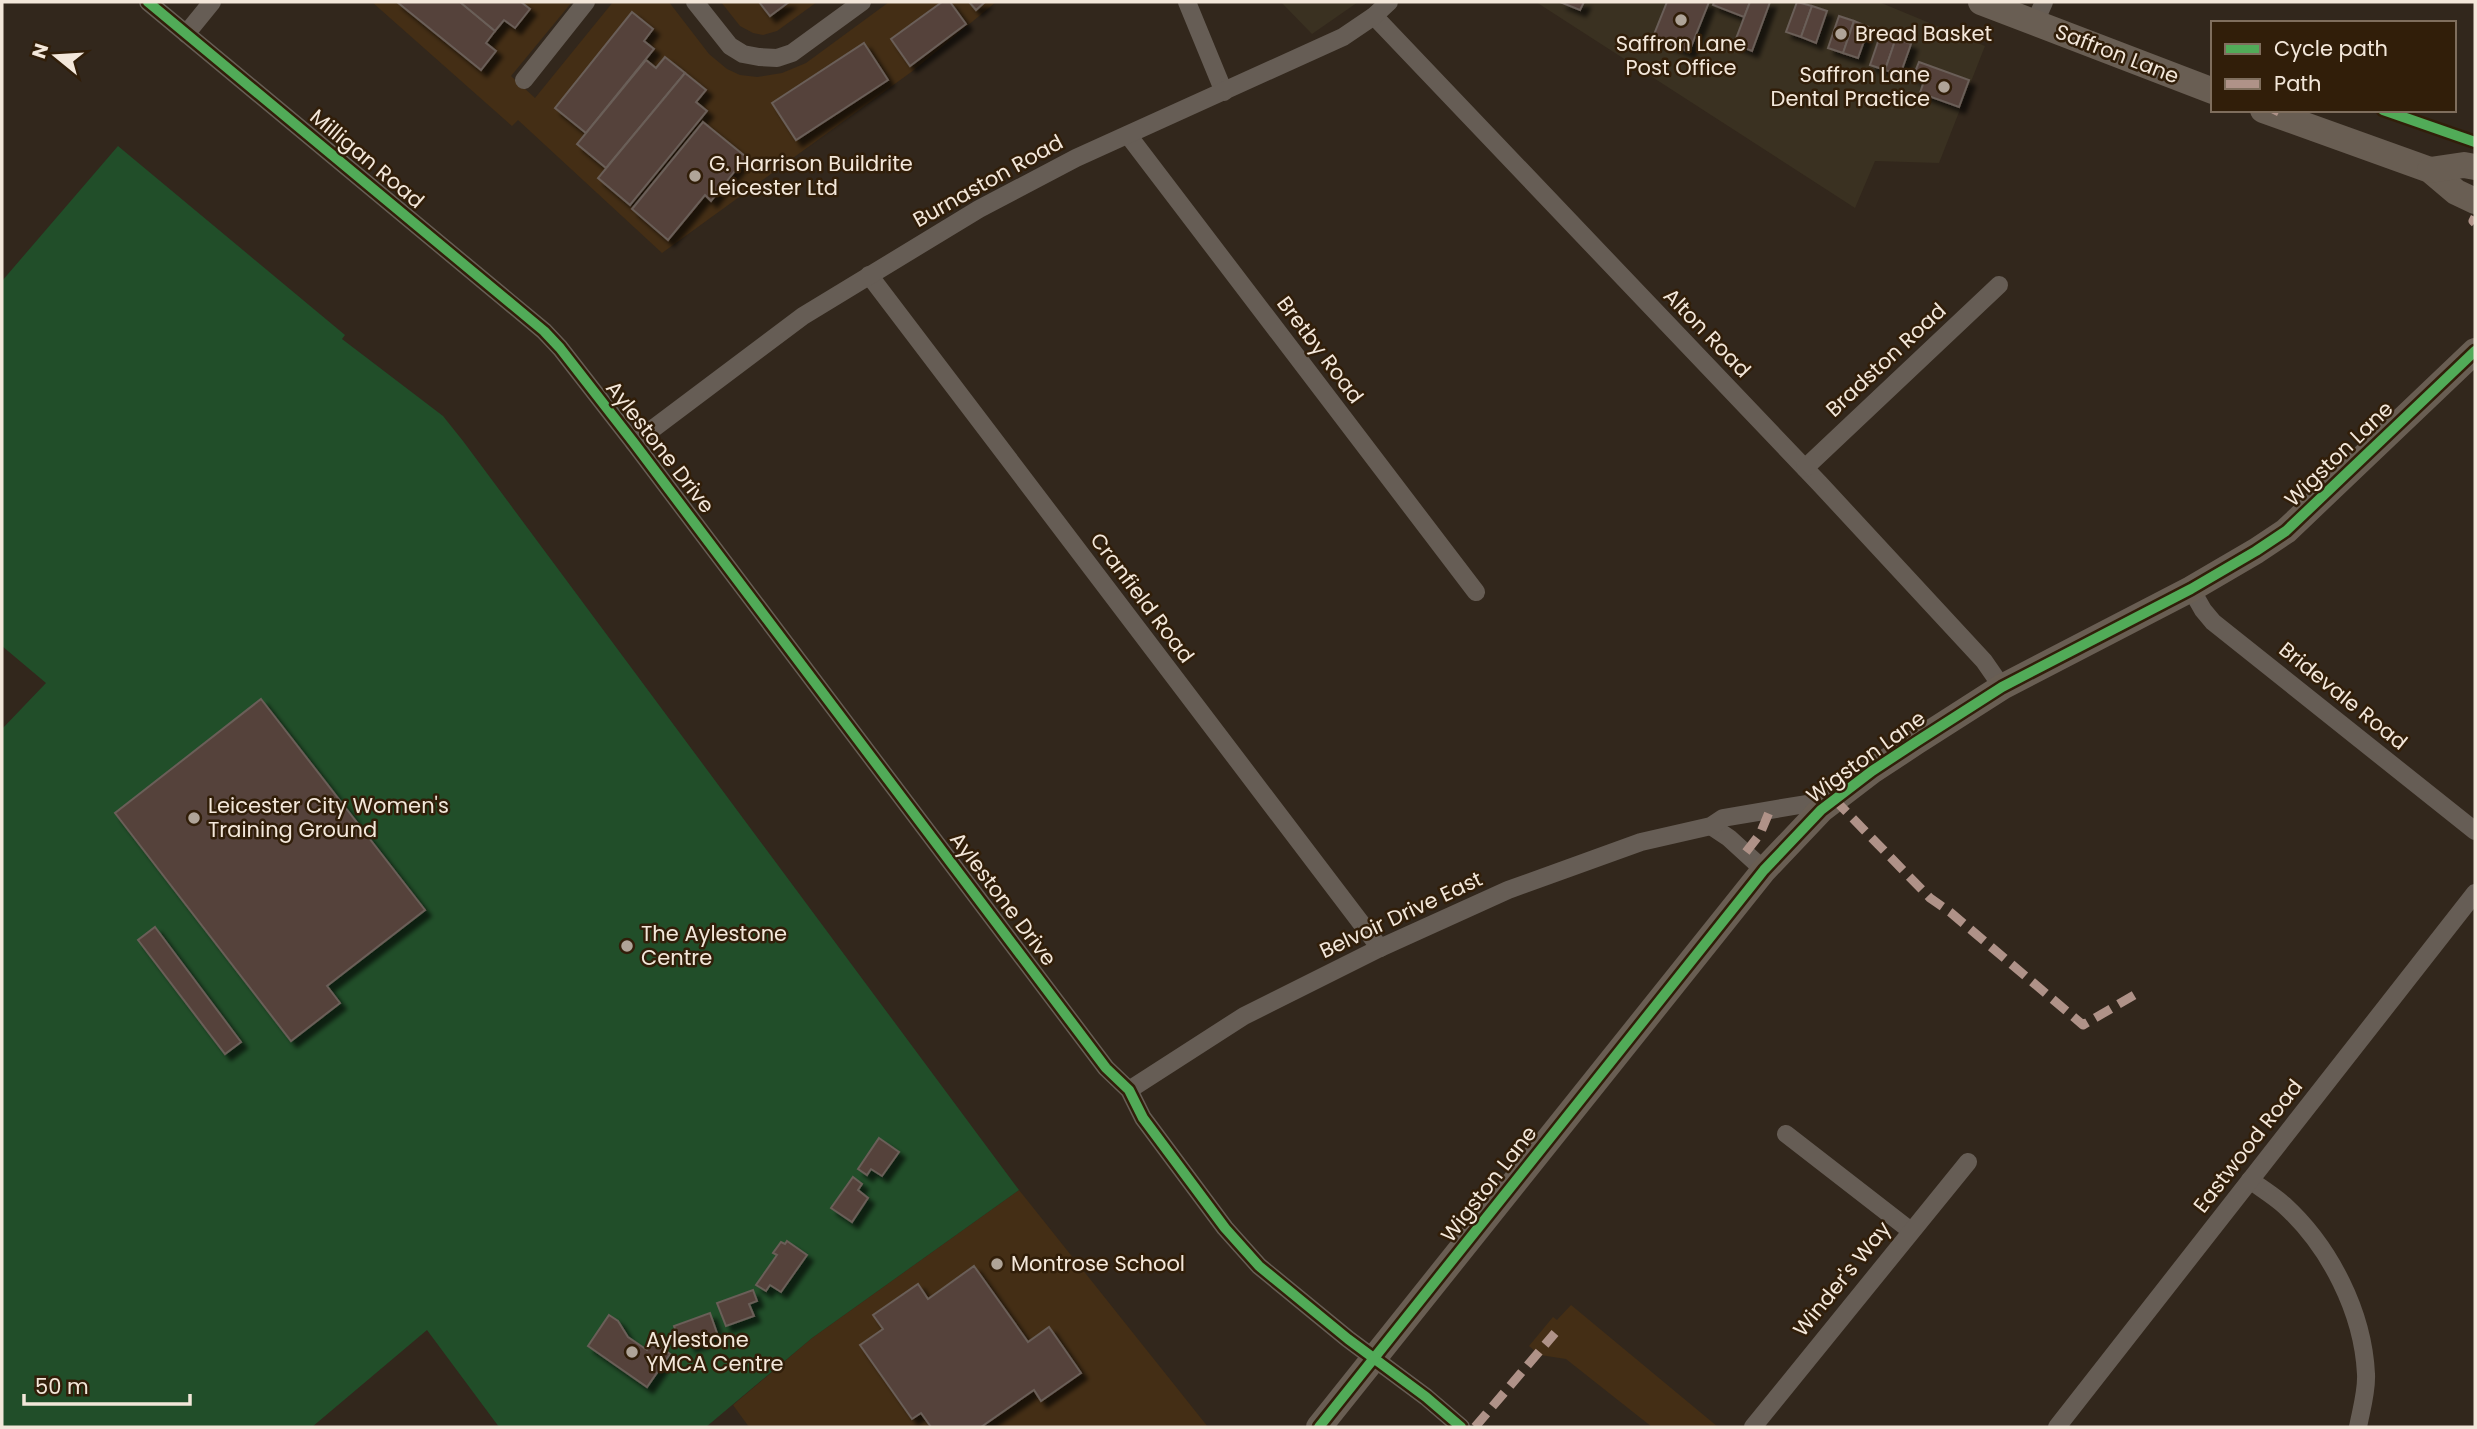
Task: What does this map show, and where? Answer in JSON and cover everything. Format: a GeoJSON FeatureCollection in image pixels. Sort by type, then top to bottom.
{"type":"FeatureCollection","features":[{"type":"Feature","properties":{"kind":"street","name":"Milligan Road"},"geometry":{"type":"LineString","coordinates":[[148,2],[544,331],[559,348]]}},
{"type":"Feature","properties":{"kind":"street"},"geometry":{"type":"LineString","coordinates":[[186,34],[212,2]]}},
{"type":"Feature","properties":{"kind":"street"},"geometry":{"type":"LineString","coordinates":[[524,80],[586,2]]}},
{"type":"Feature","properties":{"kind":"street"},"geometry":{"type":"LineString","coordinates":[[695,2],[730,46],[743,54],[759,58],[777,58],[792,53],[862,2]]}},
{"type":"Feature","properties":{"kind":"street"},"geometry":{"type":"LineString","coordinates":[[1187,2],[1223,92]]}},
{"type":"Feature","properties":{"kind":"street","name":"Burnaston Road"},"geometry":{"type":"LineString","coordinates":[[634,443],[803,316],[979,209],[1076,158],[1343,37],[1389,2]]}},
{"type":"Feature","properties":{"kind":"street","name":"Saffron Lane"},"geometry":{"type":"LineString","coordinates":[[1981,2],[2039,12],[2211,90]]}},
{"type":"Feature","properties":{"kind":"street","name":"Alton Road"},"geometry":{"type":"LineString","coordinates":[[1374,16],[1805,468],[1984,661],[2002,687]]}},
{"type":"Feature","properties":{"kind":"street"},"geometry":{"type":"LineString","coordinates":[[2269,112],[2430,170],[2456,192],[2475,201]]}},
{"type":"Feature","properties":{"kind":"street","name":"Bretby Road"},"geometry":{"type":"LineString","coordinates":[[1128,135],[1476,592]]}},
{"type":"Feature","properties":{"kind":"street"},"geometry":{"type":"LineString","coordinates":[[2430,170],[2464,165],[2475,167]]}},
{"type":"Feature","properties":{"kind":"street","name":"Cranfield Road"},"geometry":{"type":"LineString","coordinates":[[869,275],[1380,948]]}},
{"type":"Feature","properties":{"kind":"street","name":"Bradston Road"},"geometry":{"type":"LineString","coordinates":[[1805,468],[1999,285]]}},
{"type":"Feature","properties":{"kind":"street","name":"Aylestone Drive"},"geometry":{"type":"LineString","coordinates":[[559,348],[634,443],[1106,1068],[1129,1090],[1143,1118],[1225,1227],[1259,1266],[1461,1427]]}},
{"type":"Feature","properties":{"kind":"street","name":"Wigston Lane"},"geometry":{"type":"LineString","coordinates":[[1320,1427],[1764,870],[1821,810],[1871,771],[2002,687],[2191,589],[2286,531],[2475,351]]}},
{"type":"Feature","properties":{"kind":"street","name":"Bridevale Road"},"geometry":{"type":"LineString","coordinates":[[2191,589],[2213,622],[2475,831]]}},
{"type":"Feature","properties":{"kind":"street","name":"Belvoir Drive East"},"geometry":{"type":"LineString","coordinates":[[1129,1090],[1244,1016],[1380,948],[1508,890],[1641,842],[1711,826],[1723,818],[1807,804],[1821,810]]}},
{"type":"Feature","properties":{"kind":"street"},"geometry":{"type":"LineString","coordinates":[[1711,826],[1738,845],[1764,870]]}},
{"type":"Feature","properties":{"kind":"street","name":"Eastwood Road"},"geometry":{"type":"LineString","coordinates":[[2057,1427],[2475,892]]}},
{"type":"Feature","properties":{"kind":"street"},"geometry":{"type":"LineString","coordinates":[[1786,1134],[1911,1231]]}},
{"type":"Feature","properties":{"kind":"street","name":"Winder's Way"},"geometry":{"type":"LineString","coordinates":[[1753,1427],[1968,1162]]}},
{"type":"Feature","properties":{"kind":"street"},"geometry":{"type":"LineString","coordinates":[[2250,1180],[2284,1204],[2309,1231],[2337,1274],[2354,1312],[2359,1324],[2366,1376],[2358,1427]]}},
{"type":"Feature","properties":{"kind":"shaded area"},"geometry":{"type":"Polygon","coordinates":[[[372,2],[572,2],[511,76],[535,98],[613,2],[669,2],[709,54],[727,69],[740,75],[757,77],[782,73],[806,63],[889,2],[996,2],[914,70],[662,253],[518,120],[512,126],[372,2]]]}},
{"type":"Feature","properties":{"kind":"shaded area"},"geometry":{"type":"Polygon","coordinates":[[[721,2],[817,2],[777,31],[763,35],[740,26],[721,2]]]}},
{"type":"Feature","properties":{"kind":"shaded area"},"geometry":{"type":"Polygon","coordinates":[[[1281,2],[1358,2],[1312,34],[1281,2]]]}},
{"type":"Feature","properties":{"kind":"shaded area"},"geometry":{"type":"Polygon","coordinates":[[[1536,2],[1879,2],[1985,46],[1939,163],[1875,161],[1855,208],[1536,2]]]}},
{"type":"Feature","properties":{"kind":"shaded area","name":"Montrose School"},"geometry":{"type":"Polygon","coordinates":[[[1019,1190],[1208,1427],[749,1427],[733,1405],[812,1338],[1019,1190]]]}},
{"type":"Feature","properties":{"kind":"shaded area"},"geometry":{"type":"Polygon","coordinates":[[[1571,1305],[1718,1427],[1652,1427],[1566,1359],[1540,1355],[1529,1346],[1553,1317],[1557,1320],[1571,1305]]]}},
{"type":"Feature","properties":{"kind":"green space"},"geometry":{"type":"Polygon","coordinates":[[[118,146],[345,335],[342,339],[443,416],[1019,1190],[812,1338],[706,1427],[499,1427],[427,1330],[312,1427],[2,1427],[2,729],[46,683],[2,646],[2,281],[118,146]]]}},
{"type":"Feature","properties":{"kind":"building"},"geometry":{"type":"Polygon","coordinates":[[[397,2],[460,2],[495,31],[486,43],[496,51],[481,70],[397,2]]]}},
{"type":"Feature","properties":{"kind":"building"},"geometry":{"type":"Polygon","coordinates":[[[460,2],[521,2],[530,9],[515,28],[504,20],[495,31],[460,2]]]}},
{"type":"Feature","properties":{"kind":"building"},"geometry":{"type":"Polygon","coordinates":[[[759,2],[789,2],[770,16],[759,2]]]}},
{"type":"Feature","properties":{"kind":"building"},"geometry":{"type":"Polygon","coordinates":[[[942,2],[950,2],[966,24],[910,66],[891,39],[942,2]]]}},
{"type":"Feature","properties":{"kind":"building"},"geometry":{"type":"Polygon","coordinates":[[[969,2],[985,2],[976,10],[969,2]]]}},
{"type":"Feature","properties":{"kind":"building"},"geometry":{"type":"Polygon","coordinates":[[[1560,2],[1584,2],[1580,10],[1560,2]]]}},
{"type":"Feature","properties":{"kind":"building","name":"Saffron Lane Post Office"},"geometry":{"type":"Polygon","coordinates":[[[1667,2],[1709,2],[1689,52],[1653,37],[1667,2]]]}},
{"type":"Feature","properties":{"kind":"building"},"geometry":{"type":"Polygon","coordinates":[[[1714,2],[1750,2],[1744,17],[1713,5],[1714,2]]]}},
{"type":"Feature","properties":{"kind":"building"},"geometry":{"type":"Polygon","coordinates":[[[1750,2],[1770,2],[1752,51],[1734,44],[1750,2]]]}},
{"type":"Feature","properties":{"kind":"building"},"geometry":{"type":"Polygon","coordinates":[[[1797,2],[1812,6],[1801,37],[1786,32],[1797,2]]]}},
{"type":"Feature","properties":{"kind":"building"},"geometry":{"type":"Polygon","coordinates":[[[1812,6],[1827,11],[1816,43],[1801,37],[1812,6]]]}},
{"type":"Feature","properties":{"kind":"building"},"geometry":{"type":"Polygon","coordinates":[[[632,12],[653,29],[644,41],[654,49],[586,133],[555,108],[632,12]]]}},
{"type":"Feature","properties":{"kind":"building","name":"Bread Basket"},"geometry":{"type":"Polygon","coordinates":[[[1839,16],[1854,21],[1843,53],[1828,48],[1839,16]]]}},
{"type":"Feature","properties":{"kind":"building"},"geometry":{"type":"Polygon","coordinates":[[[1854,21],[1869,27],[1858,58],[1843,53],[1854,21]]]}},
{"type":"Feature","properties":{"kind":"building"},"geometry":{"type":"Polygon","coordinates":[[[1881,33],[1896,38],[1885,70],[1870,65],[1881,33]]]}},
{"type":"Feature","properties":{"kind":"building"},"geometry":{"type":"Polygon","coordinates":[[[1896,38],[1911,44],[1900,75],[1885,70],[1896,38]]]}},
{"type":"Feature","properties":{"kind":"building"},"geometry":{"type":"Polygon","coordinates":[[[864,43],[888,80],[796,140],[772,103],[864,43]]]}},
{"type":"Feature","properties":{"kind":"building"},"geometry":{"type":"Polygon","coordinates":[[[665,57],[685,73],[606,168],[577,144],[646,60],[656,68],[665,57]]]}},
{"type":"Feature","properties":{"kind":"building","name":"Saffron Lane Dental Practice"},"geometry":{"type":"Polygon","coordinates":[[[1919,62],[1969,80],[1959,107],[1920,93],[1924,81],[1913,77],[1919,62]]]}},
{"type":"Feature","properties":{"kind":"building"},"geometry":{"type":"Polygon","coordinates":[[[685,73],[706,90],[696,102],[707,111],[630,205],[598,178],[685,73]]]}},
{"type":"Feature","properties":{"kind":"building","name":"G. Harrison Buildrite Leicester Ltd"},"geometry":{"type":"Polygon","coordinates":[[[703,122],[746,157],[711,201],[705,195],[668,240],[632,209],[703,122]]]}},
{"type":"Feature","properties":{"kind":"building"},"geometry":{"type":"Polygon","coordinates":[[[261,699],[425,910],[327,986],[340,1003],[291,1041],[115,813],[261,699]]]}},
{"type":"Feature","properties":{"kind":"building"},"geometry":{"type":"Polygon","coordinates":[[[155,927],[241,1042],[225,1054],[138,940],[155,927]]]}},
{"type":"Feature","properties":{"kind":"building"},"geometry":{"type":"Polygon","coordinates":[[[879,1138],[899,1152],[882,1176],[871,1169],[867,1175],[858,1169],[879,1138]]]}},
{"type":"Feature","properties":{"kind":"building"},"geometry":{"type":"Polygon","coordinates":[[[853,1177],[862,1184],[858,1190],[868,1198],[852,1222],[831,1208],[853,1177]]]}},
{"type":"Feature","properties":{"kind":"building"},"geometry":{"type":"Polygon","coordinates":[[[787,1241],[807,1255],[781,1292],[770,1285],[766,1291],[756,1285],[777,1255],[773,1253],[781,1242],[785,1244],[787,1241]]]}},
{"type":"Feature","properties":{"kind":"building"},"geometry":{"type":"Polygon","coordinates":[[[974,1266],[1028,1342],[1049,1327],[1081,1373],[1041,1401],[1034,1390],[981,1427],[931,1427],[921,1413],[912,1419],[860,1345],[883,1329],[873,1315],[918,1284],[928,1299],[974,1266]]]}},
{"type":"Feature","properties":{"kind":"building"},"geometry":{"type":"Polygon","coordinates":[[[753,1290],[757,1301],[749,1304],[754,1316],[726,1326],[717,1303],[753,1290]]]}},
{"type":"Feature","properties":{"kind":"building"},"geometry":{"type":"Polygon","coordinates":[[[710,1313],[718,1336],[690,1346],[685,1334],[678,1337],[674,1326],[710,1313]]]}},
{"type":"Feature","properties":{"kind":"building","name":"Aylestone YMCA Centre"},"geometry":{"type":"Polygon","coordinates":[[[609,1315],[618,1321],[628,1337],[647,1350],[653,1342],[670,1354],[647,1387],[588,1346],[609,1315]]]}},
{"type":"Feature","properties":{"kind":"marked path"},"geometry":{"type":"LineString","coordinates":[[2475,217],[2475,223]]}},
{"type":"Feature","properties":{"kind":"marked path"},"geometry":{"type":"LineString","coordinates":[[1834,799],[1930,898],[2083,1025],[2136,994]]}},
{"type":"Feature","properties":{"kind":"marked path"},"geometry":{"type":"LineString","coordinates":[[1746,852],[1760,834],[1770,810]]}},
{"type":"Feature","properties":{"kind":"marked path"},"geometry":{"type":"LineString","coordinates":[[1475,1427],[1555,1333]]}},
{"type":"Feature","properties":{"kind":"cycle path"},"geometry":{"type":"LineString","coordinates":[[148,2],[544,331],[560,348],[1106,1068],[1129,1090],[1143,1118],[1225,1228],[1259,1266],[1461,1427]]}},
{"type":"Feature","properties":{"kind":"cycle path"},"geometry":{"type":"LineString","coordinates":[[2389,112],[2475,142]]}},
{"type":"Feature","properties":{"kind":"cycle path"},"geometry":{"type":"LineString","coordinates":[[1319,1427],[1764,870],[1821,810],[1872,771],[2002,687],[2191,589],[2286,531],[2475,351]]}},
{"type":"Feature","properties":{"kind":"place","name":"Saffron Lane Post Office"},"geometry":{"type":"Point","coordinates":[1681,20]}},
{"type":"Feature","properties":{"kind":"place","name":"Bread Basket"},"geometry":{"type":"Point","coordinates":[1841,34]}},
{"type":"Feature","properties":{"kind":"place","name":"Saffron Lane Dental Practice"},"geometry":{"type":"Point","coordinates":[1944,87]}},
{"type":"Feature","properties":{"kind":"place","name":"G. Harrison Buildrite Leicester Ltd"},"geometry":{"type":"Point","coordinates":[695,176]}},
{"type":"Feature","properties":{"kind":"place","name":"Leicester City Women's Training Ground"},"geometry":{"type":"Point","coordinates":[194,818]}},
{"type":"Feature","properties":{"kind":"place","name":"The Aylestone Centre"},"geometry":{"type":"Point","coordinates":[627,946]}},
{"type":"Feature","properties":{"kind":"place","name":"Montrose School"},"geometry":{"type":"Point","coordinates":[997,1264]}},
{"type":"Feature","properties":{"kind":"place","name":"Aylestone YMCA Centre"},"geometry":{"type":"Point","coordinates":[632,1352]}}]}
